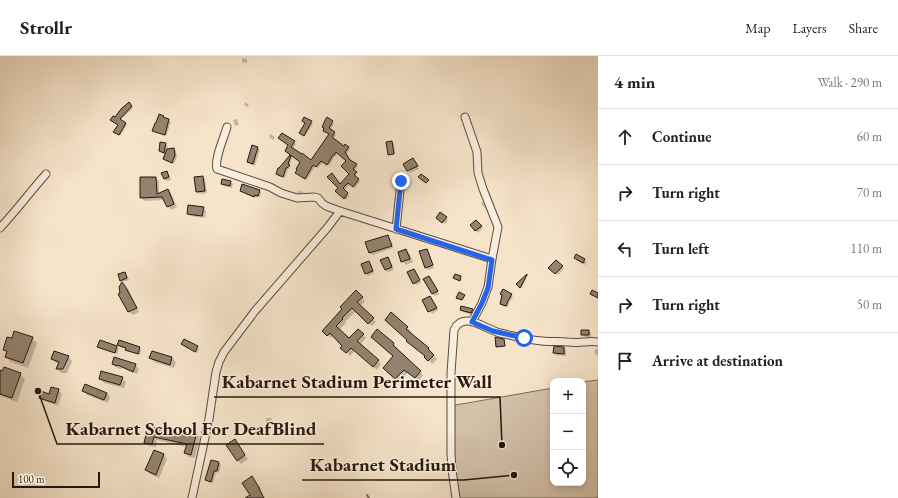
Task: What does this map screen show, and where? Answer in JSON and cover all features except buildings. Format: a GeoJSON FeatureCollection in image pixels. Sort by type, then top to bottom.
{"type":"FeatureCollection","features":[{"type":"Feature","properties":{"kind":"street"},"geometry":{"type":"LineString","coordinates":[[465,118],[477,152],[478,173],[498,227],[488,288],[472,322]]}},
{"type":"Feature","properties":{"kind":"street"},"geometry":{"type":"LineString","coordinates":[[227,127],[217,157],[217,169],[297,198],[318,198],[326,206],[340,211],[492,260]]}},
{"type":"Feature","properties":{"kind":"street"},"geometry":{"type":"LineString","coordinates":[[0,228],[46,174]]}},
{"type":"Feature","properties":{"kind":"street"},"geometry":{"type":"LineString","coordinates":[[396,229],[401,181]]}},
{"type":"Feature","properties":{"kind":"street"},"geometry":{"type":"LineString","coordinates":[[192,498],[209,419],[216,372],[224,352],[255,311],[328,227],[340,211]]}},
{"type":"Feature","properties":{"kind":"street"},"geometry":{"type":"LineString","coordinates":[[456,498],[451,452],[451,373],[454,330],[456,325],[464,321],[472,322],[493,331],[542,341],[598,342]]}},
{"type":"Feature","properties":{"kind":"shaded area"},"geometry":{"type":"Polygon","coordinates":[[[598,380],[598,498],[453,498],[450,406],[550,389],[550,486],[586,486],[586,382],[598,380]]]}},
{"type":"Feature","properties":{"kind":"place","name":"Kabarnet School For DeafBlind"},"geometry":{"type":"Point","coordinates":[38,391]}},
{"type":"Feature","properties":{"kind":"place","name":"Kabarnet Stadium Perimeter Wall"},"geometry":{"type":"Point","coordinates":[502,445]}},
{"type":"Feature","properties":{"kind":"place","name":"Kabarnet Stadium"},"geometry":{"type":"Point","coordinates":[514,475]}},
{"type":"Feature","properties":{"kind":"route"},"geometry":{"type":"LineString","coordinates":[[401,181],[396,229],[492,260],[488,288],[472,322],[493,331],[524,338]]}}]}
